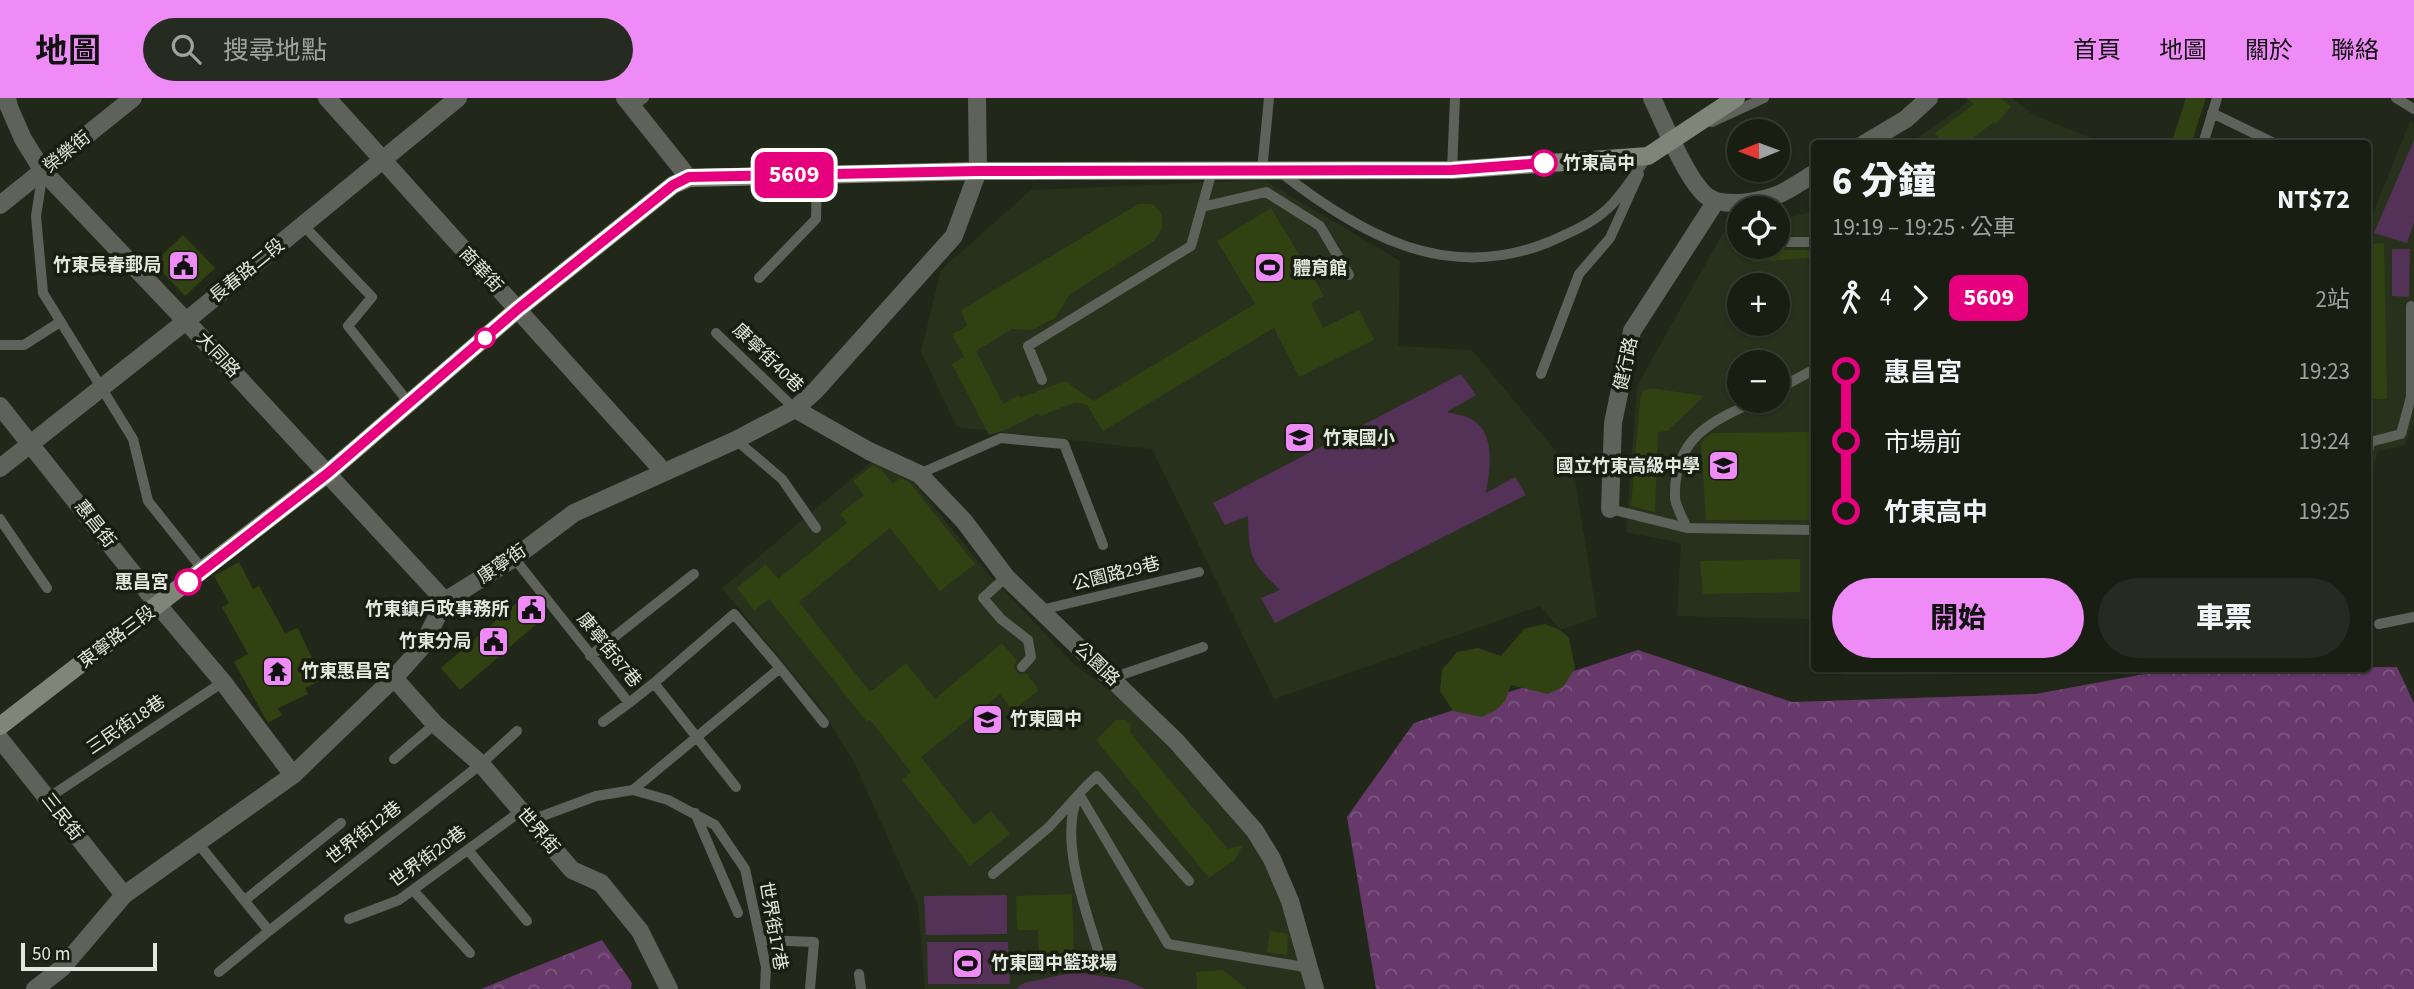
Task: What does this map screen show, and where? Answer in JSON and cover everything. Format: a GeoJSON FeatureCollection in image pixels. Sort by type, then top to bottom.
{"type":"FeatureCollection","features":[{"type":"Feature","properties":{"kind":"main road"},"geometry":{"type":"LineString","coordinates":[[689,177],[978,171],[1452,170],[1648,156],[1736,98]]}},
{"type":"Feature","properties":{"kind":"main road","name":"東寧路三段"},"geometry":{"type":"LineString","coordinates":[[0,726],[328,473],[518,309],[673,185],[689,177]]}},
{"type":"Feature","properties":{"kind":"street","name":"大同路"},"geometry":{"type":"LineString","coordinates":[[8,98],[9,107],[23,139],[43,171],[445,601]]}},
{"type":"Feature","properties":{"kind":"street","name":"榮樂街"},"geometry":{"type":"LineString","coordinates":[[0,205],[133,98]]}},
{"type":"Feature","properties":{"kind":"street","name":"商華街"},"geometry":{"type":"LineString","coordinates":[[327,98],[664,472]]}},
{"type":"Feature","properties":{"kind":"street","name":"長春路二段"},"geometry":{"type":"LineString","coordinates":[[0,468],[186,321],[458,98]]}},
{"type":"Feature","properties":{"kind":"street"},"geometry":{"type":"LineString","coordinates":[[1652,98],[1694,180],[1705,195],[1716,201],[1727,202]]}},
{"type":"Feature","properties":{"kind":"street"},"geometry":{"type":"LineString","coordinates":[[1871,140],[1906,119],[1929,98]]}},
{"type":"Feature","properties":{"kind":"street"},"geometry":{"type":"LineString","coordinates":[[976,99],[978,171]]}},
{"type":"Feature","properties":{"kind":"street"},"geometry":{"type":"LineString","coordinates":[[634,101],[689,177]]}},
{"type":"Feature","properties":{"kind":"street","name":"康寧街"},"geometry":{"type":"LineString","coordinates":[[445,601],[514,558],[574,513],[736,440],[795,409],[816,390],[954,236],[978,171]]}},
{"type":"Feature","properties":{"kind":"street"},"geometry":{"type":"LineString","coordinates":[[1772,196],[1811,175]]}},
{"type":"Feature","properties":{"kind":"street","name":"健行路"},"geometry":{"type":"LineString","coordinates":[[1611,509],[1613,423],[1632,331],[1716,201]]}},
{"type":"Feature","properties":{"kind":"street","name":"惠昌街"},"geometry":{"type":"LineString","coordinates":[[0,406],[158,605],[223,682],[293,775]]}},
{"type":"Feature","properties":{"kind":"street","name":"公園路"},"geometry":{"type":"LineString","coordinates":[[795,409],[869,451],[919,474],[964,521],[1006,577],[1176,741],[1255,831],[1272,859],[1290,901],[1315,989]]}},
{"type":"Feature","properties":{"kind":"street"},"geometry":{"type":"LineString","coordinates":[[35,989],[62,968],[124,895],[293,775],[394,678],[421,648],[445,601]]}},
{"type":"Feature","properties":{"kind":"street","name":"世界街"},"geometry":{"type":"LineString","coordinates":[[394,678],[435,724],[481,764],[572,870],[601,883],[640,931],[669,989]]}},
{"type":"Feature","properties":{"kind":"street","name":"三民街"},"geometry":{"type":"LineString","coordinates":[[0,739],[124,895]]}},
{"type":"Feature","properties":{"kind":"lane"},"geometry":{"type":"LineString","coordinates":[[1269,98],[1270,171],[1324,206],[1415,251],[1467,258],[1522,253],[1578,230],[1607,210],[1648,156]]}},
{"type":"Feature","properties":{"kind":"lane"},"geometry":{"type":"LineString","coordinates":[[1452,170],[1455,98]]}},
{"type":"Feature","properties":{"kind":"lane"},"geometry":{"type":"LineString","coordinates":[[1673,141],[1764,98]]}},
{"type":"Feature","properties":{"kind":"lane"},"geometry":{"type":"LineString","coordinates":[[2204,140],[2217,98]]}},
{"type":"Feature","properties":{"kind":"lane"},"geometry":{"type":"LineString","coordinates":[[2396,98],[2414,109]]}},
{"type":"Feature","properties":{"kind":"lane"},"geometry":{"type":"LineString","coordinates":[[2213,113],[2268,140]]}},
{"type":"Feature","properties":{"kind":"lane"},"geometry":{"type":"LineString","coordinates":[[1541,374],[1579,274],[1610,238],[1648,156]]}},
{"type":"Feature","properties":{"kind":"lane"},"geometry":{"type":"LineString","coordinates":[[43,171],[36,216],[43,293],[133,439],[148,502],[203,570]]}},
{"type":"Feature","properties":{"kind":"lane"},"geometry":{"type":"LineString","coordinates":[[1042,380],[1028,346],[1191,246],[1212,171]]}},
{"type":"Feature","properties":{"kind":"lane"},"geometry":{"type":"LineString","coordinates":[[759,278],[816,219],[817,174]]}},
{"type":"Feature","properties":{"kind":"lane"},"geometry":{"type":"LineString","coordinates":[[1202,207],[1266,192],[1320,226],[1349,275]]}},
{"type":"Feature","properties":{"kind":"lane"},"geometry":{"type":"LineString","coordinates":[[303,225],[372,297],[348,326],[409,403]]}},
{"type":"Feature","properties":{"kind":"lane"},"geometry":{"type":"LineString","coordinates":[[1790,242],[1811,242]]}},
{"type":"Feature","properties":{"kind":"lane"},"geometry":{"type":"LineString","coordinates":[[2371,442],[2401,434],[2412,397],[2411,306]]}},
{"type":"Feature","properties":{"kind":"lane"},"geometry":{"type":"LineString","coordinates":[[0,345],[24,345],[60,322]]}},
{"type":"Feature","properties":{"kind":"lane","name":"康寧街40巷"},"geometry":{"type":"LineString","coordinates":[[716,333],[795,409]]}},
{"type":"Feature","properties":{"kind":"lane"},"geometry":{"type":"LineString","coordinates":[[1790,383],[1811,371]]}},
{"type":"Feature","properties":{"kind":"lane"},"geometry":{"type":"LineString","coordinates":[[1687,528],[1675,500],[1680,459],[1701,429],[1728,413]]}},
{"type":"Feature","properties":{"kind":"lane"},"geometry":{"type":"LineString","coordinates":[[919,474],[1001,438],[1064,444],[1104,545]]}},
{"type":"Feature","properties":{"kind":"lane"},"geometry":{"type":"LineString","coordinates":[[736,440],[782,479],[816,528]]}},
{"type":"Feature","properties":{"kind":"lane"},"geometry":{"type":"LineString","coordinates":[[1611,509],[1687,528],[1811,530]]}},
{"type":"Feature","properties":{"kind":"lane"},"geometry":{"type":"LineString","coordinates":[[0,519],[47,588]]}},
{"type":"Feature","properties":{"kind":"lane","name":"康寧街87巷"},"geometry":{"type":"LineString","coordinates":[[514,558],[629,703],[654,683],[736,787]]}},
{"type":"Feature","properties":{"kind":"lane","name":"公園路29巷"},"geometry":{"type":"LineString","coordinates":[[1041,610],[1199,572]]}},
{"type":"Feature","properties":{"kind":"lane"},"geometry":{"type":"LineString","coordinates":[[590,656],[694,574]]}},
{"type":"Feature","properties":{"kind":"lane"},"geometry":{"type":"LineString","coordinates":[[1006,577],[983,598],[1001,620],[1028,640],[1031,657],[1021,667]]}},
{"type":"Feature","properties":{"kind":"lane"},"geometry":{"type":"LineString","coordinates":[[654,683],[734,614],[824,723]]}},
{"type":"Feature","properties":{"kind":"lane"},"geometry":{"type":"LineString","coordinates":[[2379,624],[2414,617]]}},
{"type":"Feature","properties":{"kind":"lane"},"geometry":{"type":"LineString","coordinates":[[1112,678],[1203,647]]}},
{"type":"Feature","properties":{"kind":"lane"},"geometry":{"type":"LineString","coordinates":[[633,790],[780,668]]}},
{"type":"Feature","properties":{"kind":"lane","name":"三民街18巷"},"geometry":{"type":"LineString","coordinates":[[48,798],[223,682]]}},
{"type":"Feature","properties":{"kind":"lane"},"geometry":{"type":"LineString","coordinates":[[603,722],[629,703]]}},
{"type":"Feature","properties":{"kind":"lane"},"geometry":{"type":"LineString","coordinates":[[394,759],[435,724]]}},
{"type":"Feature","properties":{"kind":"lane","name":"世界街12巷"},"geometry":{"type":"LineString","coordinates":[[219,972],[481,764],[517,731]]}},
{"type":"Feature","properties":{"kind":"lane"},"geometry":{"type":"LineString","coordinates":[[993,874],[1049,827],[1097,776],[1189,881]]}},
{"type":"Feature","properties":{"kind":"lane","name":"世界街17巷"},"geometry":{"type":"LineString","coordinates":[[525,816],[596,796],[633,790],[668,800],[715,825],[745,869],[766,967],[765,989]]}},
{"type":"Feature","properties":{"kind":"lane"},"geometry":{"type":"LineString","coordinates":[[1079,794],[1168,944],[1310,968]]}},
{"type":"Feature","properties":{"kind":"lane"},"geometry":{"type":"LineString","coordinates":[[1079,794],[1071,827],[1077,874],[1103,967]]}},
{"type":"Feature","properties":{"kind":"lane"},"geometry":{"type":"LineString","coordinates":[[695,813],[738,913]]}},
{"type":"Feature","properties":{"kind":"lane","name":"世界街20巷"},"geometry":{"type":"LineString","coordinates":[[349,919],[399,900],[468,850],[525,816]]}},
{"type":"Feature","properties":{"kind":"lane"},"geometry":{"type":"LineString","coordinates":[[245,900],[341,823]]}},
{"type":"Feature","properties":{"kind":"lane"},"geometry":{"type":"LineString","coordinates":[[197,842],[269,931]]}},
{"type":"Feature","properties":{"kind":"lane"},"geometry":{"type":"LineString","coordinates":[[468,850],[527,921]]}},
{"type":"Feature","properties":{"kind":"lane"},"geometry":{"type":"LineString","coordinates":[[413,890],[470,953]]}},
{"type":"Feature","properties":{"kind":"lane"},"geometry":{"type":"LineString","coordinates":[[760,940],[814,942],[810,989]]}},
{"type":"Feature","properties":{"kind":"lane"},"geometry":{"type":"LineString","coordinates":[[859,974],[862,989]]}},
{"type":"Feature","properties":{"kind":"shaded area"},"geometry":{"type":"Polygon","coordinates":[[[1969,98],[2012,98],[2035,116],[2097,140],[1915,140],[1964,105],[1969,98]]]}},
{"type":"Feature","properties":{"kind":"shaded area"},"geometry":{"type":"Polygon","coordinates":[[[2410,121],[2414,123],[2414,422],[2405,445],[2377,452],[2371,481],[2371,218],[2410,121]]]}},
{"type":"Feature","properties":{"kind":"shaded area"},"geometry":{"type":"Polygon","coordinates":[[[2414,140],[2414,222],[2407,243],[2374,233],[2414,140]]]}},
{"type":"Feature","properties":{"kind":"shaded area","name":"竹東國小"},"geometry":{"type":"Polygon","coordinates":[[[1264,180],[1400,261],[1398,346],[1472,350],[1574,473],[1597,617],[1561,630],[1540,606],[1274,699],[1152,449],[957,427],[921,352],[941,270],[1031,190],[1264,180]]]}},
{"type":"Feature","properties":{"kind":"shaded area","name":"國立竹東高級中學"},"geometry":{"type":"Polygon","coordinates":[[[1811,212],[1811,619],[1677,616],[1681,543],[1626,532],[1637,386],[1723,233],[1727,232],[1727,259],[1790,259],[1790,217],[1811,212]]]}},
{"type":"Feature","properties":{"kind":"shaded area"},"geometry":{"type":"Polygon","coordinates":[[[2392,249],[2410,249],[2409,297],[2392,296],[2392,249]]]}},
{"type":"Feature","properties":{"kind":"shaded area"},"geometry":{"type":"Polygon","coordinates":[[[1461,374],[1476,395],[1447,412],[1469,418],[1484,432],[1490,451],[1486,493],[1515,477],[1526,495],[1275,623],[1261,598],[1280,590],[1262,572],[1253,558],[1248,516],[1225,525],[1213,503],[1461,374]]]}},
{"type":"Feature","properties":{"kind":"shaded area","name":"竹東國中"},"geometry":{"type":"Polygon","coordinates":[[[877,457],[908,475],[990,576],[1074,664],[1162,730],[1258,826],[1317,989],[925,989],[918,905],[854,762],[821,708],[722,588],[877,457]]]}},
{"type":"Feature","properties":{"kind":"shaded area"},"geometry":{"type":"Polygon","coordinates":[[[1844,672],[1983,672],[1981,674],[1844,675],[1844,672]]]}},
{"type":"Feature","properties":{"kind":"shaded area","name":"竹東國中籃球場"},"geometry":{"type":"Polygon","coordinates":[[[1007,895],[1007,934],[926,935],[924,896],[1007,895]]]}},
{"type":"Feature","properties":{"kind":"shaded area","name":"竹東國中籃球場"},"geometry":{"type":"Polygon","coordinates":[[[927,942],[1008,942],[1010,984],[928,984],[927,942]]]}},
{"type":"Feature","properties":{"kind":"shaded area"},"geometry":{"type":"Polygon","coordinates":[[[1075,972],[1126,980],[1145,989],[1016,989],[1024,983],[1075,972]]]}},
{"type":"Feature","properties":{"kind":"green space"},"geometry":{"type":"Polygon","coordinates":[[[1638,650],[1792,702],[2036,694],[2155,672],[2371,672],[2371,667],[2397,667],[2414,703],[2414,989],[1376,989],[1347,817],[1414,723],[1638,650]]]}},
{"type":"Feature","properties":{"kind":"green space"},"geometry":{"type":"Polygon","coordinates":[[[602,940],[632,983],[631,989],[481,989],[602,940]]]}},
{"type":"Feature","properties":{"kind":"building"},"geometry":{"type":"Polygon","coordinates":[[[1966,98],[2001,98],[2011,107],[1996,124],[1994,122],[1970,140],[1939,140],[1935,133],[1974,104],[1966,98]]]}},
{"type":"Feature","properties":{"kind":"building"},"geometry":{"type":"Polygon","coordinates":[[[2186,98],[2206,98],[2192,140],[2172,140],[2186,98]]]}},
{"type":"Feature","properties":{"kind":"building"},"geometry":{"type":"Polygon","coordinates":[[[1138,204],[1153,204],[1162,214],[1162,228],[1154,241],[1069,295],[1055,318],[1032,330],[1012,329],[976,351],[1003,404],[1019,395],[1020,398],[1065,381],[1094,401],[1255,304],[1217,241],[1271,208],[1324,296],[1311,303],[1323,328],[1359,310],[1374,340],[1299,377],[1274,328],[1103,431],[1087,405],[1076,402],[1040,416],[1039,413],[989,435],[952,364],[964,357],[952,334],[967,326],[961,310],[1138,204]]]}},
{"type":"Feature","properties":{"kind":"building","name":"竹東長春郵局"},"geometry":{"type":"Polygon","coordinates":[[[183,235],[215,268],[185,296],[154,263],[183,235]]]}},
{"type":"Feature","properties":{"kind":"building"},"geometry":{"type":"Polygon","coordinates":[[[2384,243],[2387,399],[2371,399],[2371,244],[2384,243]]]}},
{"type":"Feature","properties":{"kind":"building"},"geometry":{"type":"Polygon","coordinates":[[[1790,250],[1809,250],[1809,258],[1753,262],[1753,259],[1790,259],[1790,250]]]}},
{"type":"Feature","properties":{"kind":"building"},"geometry":{"type":"Polygon","coordinates":[[[1650,388],[1704,396],[1668,431],[1658,432],[1655,512],[1631,506],[1640,400],[1643,391],[1650,388]]]}},
{"type":"Feature","properties":{"kind":"building"},"geometry":{"type":"Polygon","coordinates":[[[1811,432],[1811,520],[1706,520],[1701,443],[1712,433],[1811,432]]]}},
{"type":"Feature","properties":{"kind":"building"},"geometry":{"type":"Polygon","coordinates":[[[873,465],[881,469],[893,484],[900,478],[909,482],[975,564],[940,591],[890,528],[799,602],[870,692],[906,663],[935,699],[1002,643],[1017,661],[1014,666],[1016,672],[1021,675],[1026,673],[1039,690],[1013,711],[1000,694],[921,757],[974,825],[991,811],[1010,834],[970,866],[902,780],[911,772],[870,720],[867,722],[769,599],[754,611],[737,588],[766,564],[778,579],[847,523],[840,514],[864,495],[853,481],[873,465]]]}},
{"type":"Feature","properties":{"kind":"building"},"geometry":{"type":"Polygon","coordinates":[[[1800,559],[1800,592],[1703,594],[1700,561],[1800,559]]]}},
{"type":"Feature","properties":{"kind":"building"},"geometry":{"type":"Polygon","coordinates":[[[239,562],[253,589],[259,586],[285,633],[298,628],[322,680],[305,688],[308,694],[278,708],[282,715],[268,723],[234,662],[248,654],[222,607],[229,603],[214,576],[239,562]]]}},
{"type":"Feature","properties":{"kind":"building","name":"竹東分局"},"geometry":{"type":"Polygon","coordinates":[[[528,593],[547,615],[460,690],[441,668],[528,593]]]}},
{"type":"Feature","properties":{"kind":"building"},"geometry":{"type":"Polygon","coordinates":[[[1545,624],[1560,630],[1569,638],[1575,668],[1563,687],[1548,694],[1511,685],[1505,701],[1496,710],[1482,717],[1453,711],[1440,691],[1442,670],[1457,652],[1478,648],[1501,656],[1524,629],[1545,624]]]}},
{"type":"Feature","properties":{"kind":"building"},"geometry":{"type":"Polygon","coordinates":[[[1116,720],[1126,720],[1131,725],[1130,733],[1228,849],[1243,845],[1235,860],[1209,878],[1096,740],[1116,720]]]}},
{"type":"Feature","properties":{"kind":"building"},"geometry":{"type":"Polygon","coordinates":[[[1072,894],[1074,956],[1039,956],[1038,930],[1017,930],[1016,896],[1072,894]]]}},
{"type":"Feature","properties":{"kind":"building"},"geometry":{"type":"Polygon","coordinates":[[[1270,931],[1288,934],[1287,955],[1267,952],[1270,931]]]}},
{"type":"Feature","properties":{"kind":"building"},"geometry":{"type":"Polygon","coordinates":[[[1223,970],[1247,989],[1197,989],[1196,972],[1223,970]]]}},
{"type":"Feature","properties":{"kind":"bus line","name":"5609"},"geometry":{"type":"LineString","coordinates":[[188,582],[328,473],[518,309],[673,185],[689,177],[978,171],[1401,171],[1544,163]]}},
{"type":"Feature","properties":{"kind":"place","name":"竹東高中"},"geometry":{"type":"Point","coordinates":[1544,163]}},
{"type":"Feature","properties":{"kind":"place","name":"竹東長春郵局"},"geometry":{"type":"Point","coordinates":[184,265]}},
{"type":"Feature","properties":{"kind":"place","name":"體育館"},"geometry":{"type":"Point","coordinates":[1270,268]}},
{"type":"Feature","properties":{"kind":"place","name":"竹東國小"},"geometry":{"type":"Point","coordinates":[1300,438]}},
{"type":"Feature","properties":{"kind":"place","name":"國立竹東高級中學"},"geometry":{"type":"Point","coordinates":[1723,466]}},
{"type":"Feature","properties":{"kind":"place","name":"惠昌宮"},"geometry":{"type":"Point","coordinates":[188,582]}},
{"type":"Feature","properties":{"kind":"place","name":"竹東鎮戶政事務所"},"geometry":{"type":"Point","coordinates":[532,609]}},
{"type":"Feature","properties":{"kind":"place","name":"竹東分局"},"geometry":{"type":"Point","coordinates":[494,641]}},
{"type":"Feature","properties":{"kind":"place","name":"竹東惠昌宮"},"geometry":{"type":"Point","coordinates":[278,671]}},
{"type":"Feature","properties":{"kind":"place","name":"竹東國中"},"geometry":{"type":"Point","coordinates":[987,719]}},
{"type":"Feature","properties":{"kind":"place","name":"竹東國中籃球場"},"geometry":{"type":"Point","coordinates":[968,963]}}]}
